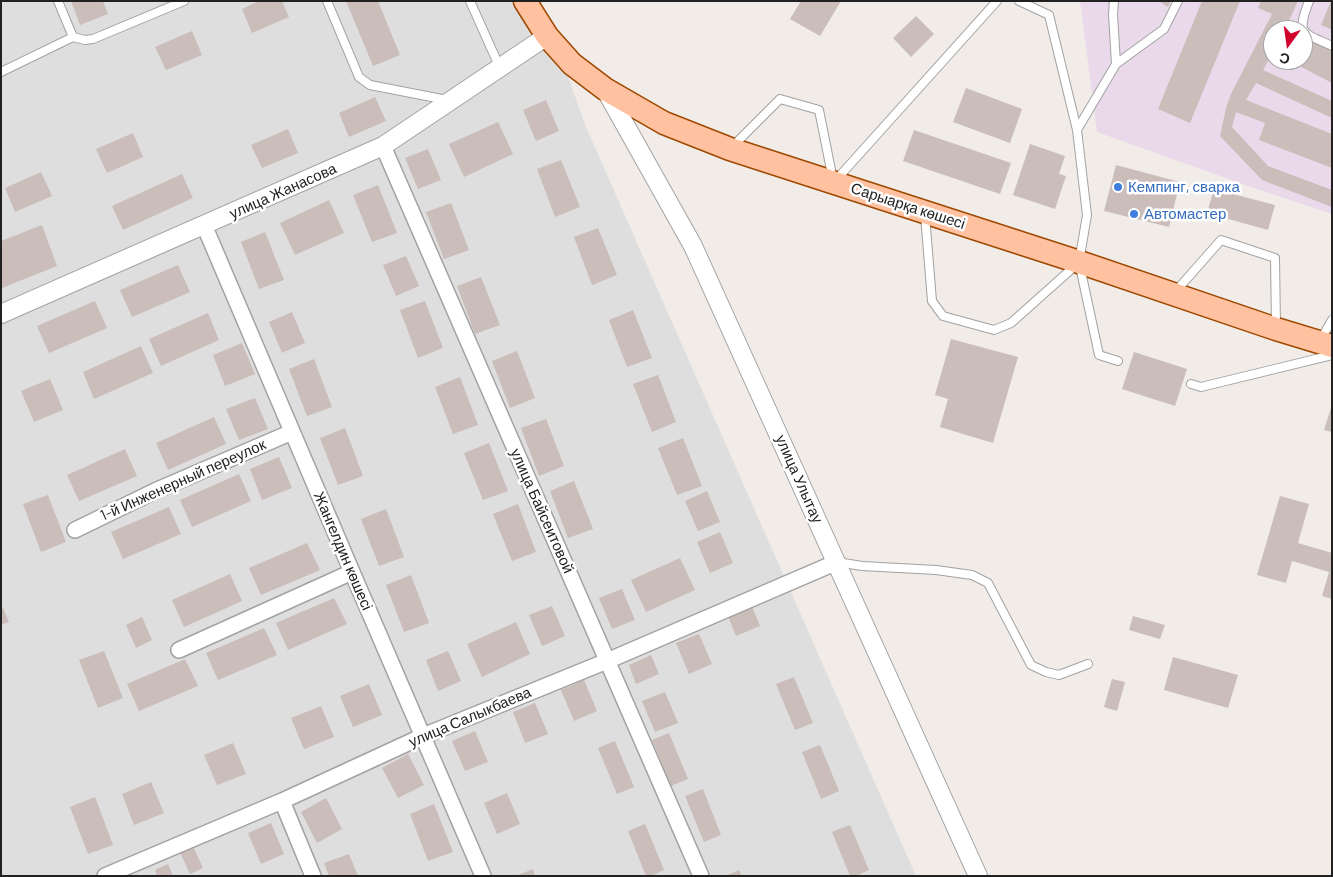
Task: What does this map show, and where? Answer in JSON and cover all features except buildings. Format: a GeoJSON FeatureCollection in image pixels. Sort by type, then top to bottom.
{"type":"FeatureCollection","features":[{"type":"Feature","properties":{"kind":"main road","name":"Сарыарқа көшесі"},"geometry":{"type":"LineString","coordinates":[[525,1],[547,36],[572,64],[605,90],[664,123],[730,149],[1079,262],[1328,348]]}},
{"type":"Feature","properties":{"kind":"street","name":"улица Жанасова"},"geometry":{"type":"LineString","coordinates":[[1,314],[383,146],[547,36]]}},
{"type":"Feature","properties":{"kind":"street","name":"улица Улытау"},"geometry":{"type":"LineString","coordinates":[[605,90],[693,246],[978,876]]}},
{"type":"Feature","properties":{"kind":"street","name":"улица Байсеитовой"},"geometry":{"type":"LineString","coordinates":[[383,146],[701,876]]}},
{"type":"Feature","properties":{"kind":"street","name":"Жангелдин көшесі"},"geometry":{"type":"LineString","coordinates":[[204,225],[483,876]]}},
{"type":"Feature","properties":{"kind":"street","name":"1-й Инженерный переулок"},"geometry":{"type":"LineString","coordinates":[[75,530],[154,491],[292,432]]}},
{"type":"Feature","properties":{"kind":"street","name":"улица Салыкбаева"},"geometry":{"type":"LineString","coordinates":[[105,876],[139,869],[423,736],[607,661],[837,562]]}},
{"type":"Feature","properties":{"kind":"street"},"geometry":{"type":"LineString","coordinates":[[179,650],[352,572]]}},
{"type":"Feature","properties":{"kind":"street"},"geometry":{"type":"LineString","coordinates":[[282,801],[313,876]]}},
{"type":"Feature","properties":{"kind":"lane"},"geometry":{"type":"LineString","coordinates":[[58,1],[73,37]]}},
{"type":"Feature","properties":{"kind":"lane"},"geometry":{"type":"LineString","coordinates":[[1,72],[73,37],[85,40],[93,39],[184,1]]}},
{"type":"Feature","properties":{"kind":"lane"},"geometry":{"type":"LineString","coordinates":[[327,1],[359,77],[370,85],[452,101]]}},
{"type":"Feature","properties":{"kind":"lane"},"geometry":{"type":"LineString","coordinates":[[470,1],[500,68]]}},
{"type":"Feature","properties":{"kind":"lane"},"geometry":{"type":"LineString","coordinates":[[834,182],[997,1]]}},
{"type":"Feature","properties":{"kind":"lane"},"geometry":{"type":"LineString","coordinates":[[1019,1],[1049,15],[1077,130],[1087,215],[1079,262],[1099,355],[1118,361]]}},
{"type":"Feature","properties":{"kind":"lane"},"geometry":{"type":"LineString","coordinates":[[1114,1],[1116,64]]}},
{"type":"Feature","properties":{"kind":"lane"},"geometry":{"type":"LineString","coordinates":[[1077,130],[1116,64],[1164,28],[1178,1]]}},
{"type":"Feature","properties":{"kind":"lane"},"geometry":{"type":"LineString","coordinates":[[1310,1],[1302,21],[1302,28],[1306,34],[1332,46]]}},
{"type":"Feature","properties":{"kind":"lane"},"geometry":{"type":"LineString","coordinates":[[730,149],[780,99],[819,110],[834,182]]}},
{"type":"Feature","properties":{"kind":"lane"},"geometry":{"type":"LineString","coordinates":[[924,212],[932,300],[943,316],[994,330],[1011,323],[1079,262]]}},
{"type":"Feature","properties":{"kind":"lane"},"geometry":{"type":"LineString","coordinates":[[1174,294],[1221,240],[1275,258],[1276,329]]}},
{"type":"Feature","properties":{"kind":"lane"},"geometry":{"type":"LineString","coordinates":[[1192,384],[1201,387],[1328,348],[1332,320]]}},
{"type":"Feature","properties":{"kind":"lane"},"geometry":{"type":"LineString","coordinates":[[837,562],[862,566],[936,570],[972,575],[988,583],[1031,665],[1046,672],[1059,675],[1088,664]]}},
{"type":"Feature","properties":{"kind":"shaded area"},"geometry":{"type":"Polygon","coordinates":[[[1,1],[541,1],[586,127],[916,876],[1,876],[1,1]]]}},
{"type":"Feature","properties":{"kind":"shaded area"},"geometry":{"type":"Polygon","coordinates":[[[1080,1],[1332,1],[1332,214],[1097,132],[1080,1]]]}},
{"type":"Feature","properties":{"kind":"place","name":"Кемпинг, сварка"},"geometry":{"type":"Point","coordinates":[1118,187]}},
{"type":"Feature","properties":{"kind":"place","name":"Автомастер"},"geometry":{"type":"Point","coordinates":[1134,214]}}]}
